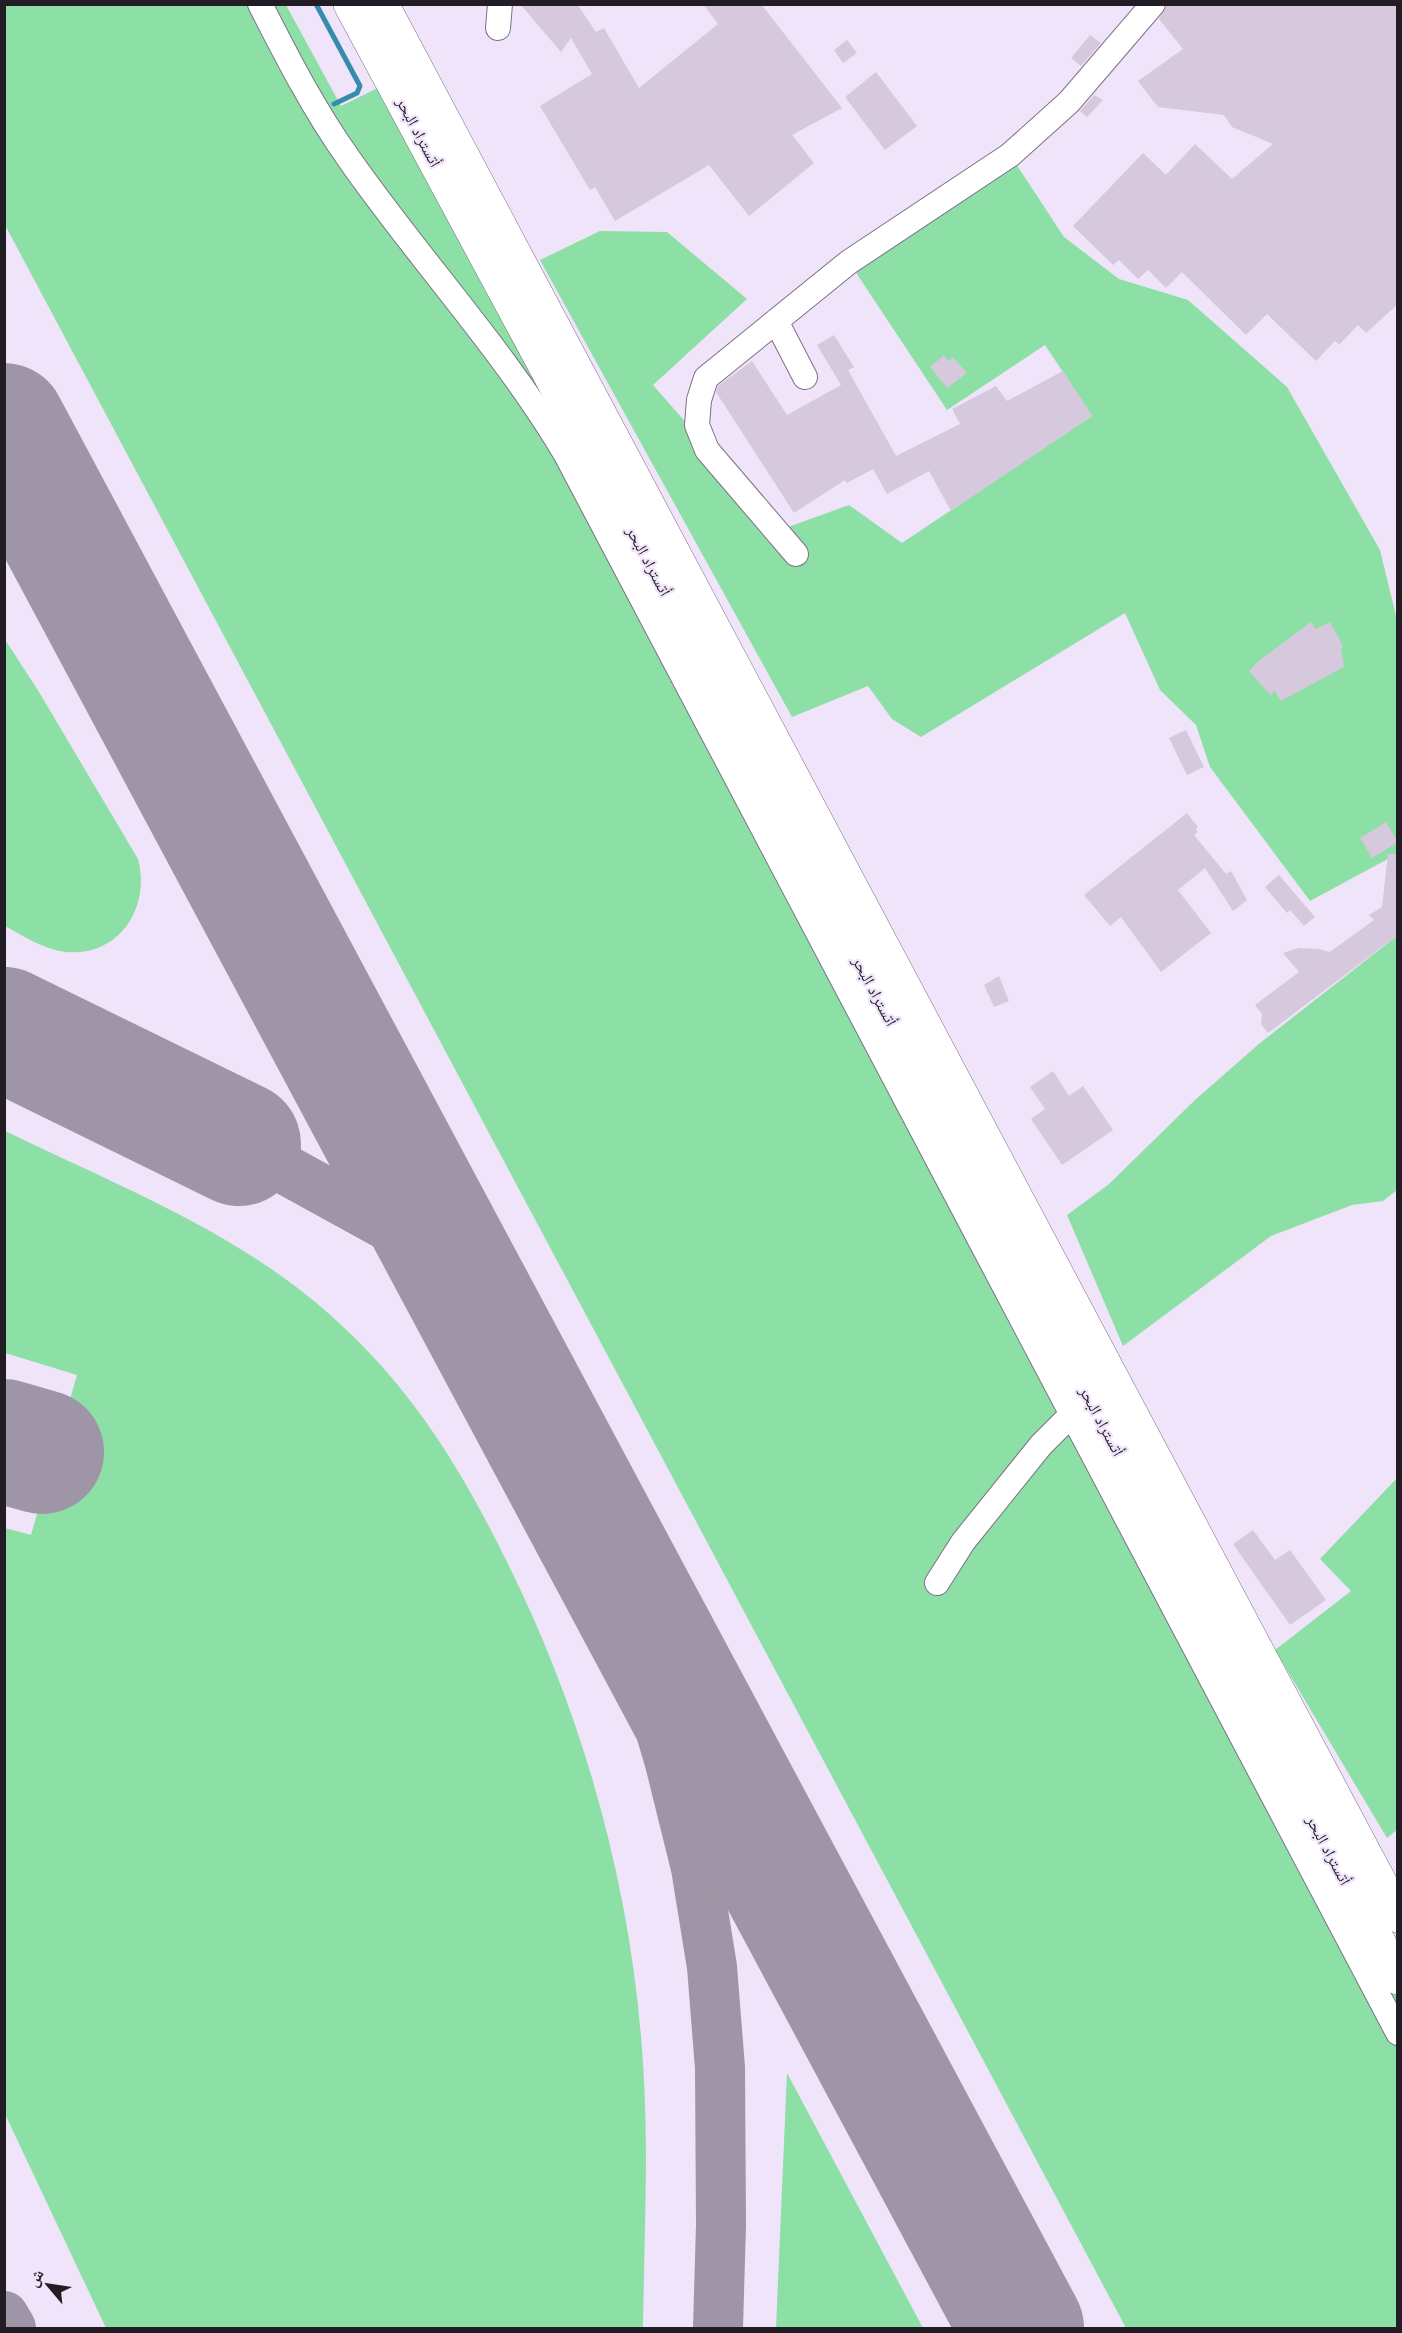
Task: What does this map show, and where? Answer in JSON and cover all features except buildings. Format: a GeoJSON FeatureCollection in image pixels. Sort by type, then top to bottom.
{"type":"FeatureCollection","features":[{"type":"Feature","properties":{"kind":"highway","name":"أتستراد البحر"},"geometry":{"type":"LineString","coordinates":[[350,4],[617,500],[1398,1978]]}},
{"type":"Feature","properties":{"kind":"highway","name":"أتستراد البحر"},"geometry":{"type":"LineString","coordinates":[[382,4],[1398,1916]]}},
{"type":"Feature","properties":{"kind":"lane"},"geometry":{"type":"LineString","coordinates":[[260,4],[313,104],[348,158],[532,402],[565,453],[1398,2033]]}},
{"type":"Feature","properties":{"kind":"lane"},"geometry":{"type":"LineString","coordinates":[[498,28],[500,4]]}},
{"type":"Feature","properties":{"kind":"lane"},"geometry":{"type":"LineString","coordinates":[[796,554],[707,450],[697,425],[699,400],[706,378],[849,262],[1010,155],[1069,102],[1153,4]]}},
{"type":"Feature","properties":{"kind":"lane"},"geometry":{"type":"LineString","coordinates":[[776,321],[805,377]]}},
{"type":"Feature","properties":{"kind":"lane"},"geometry":{"type":"LineString","coordinates":[[937,1583],[963,1542],[1041,1445],[1072,1414]]}},
{"type":"Feature","properties":{"kind":"green space"},"geometry":{"type":"Polygon","coordinates":[[[4,5],[286,5],[341,106],[392,81],[1397,1974],[1397,2328],[1126,2328],[5,225],[4,5]]]}},
{"type":"Feature","properties":{"kind":"green space"},"geometry":{"type":"Polygon","coordinates":[[[1010,155],[1064,237],[1119,279],[1188,300],[1287,387],[1380,550],[1397,620],[1397,854],[1310,901],[1210,767],[1196,725],[1160,690],[1125,613],[921,737],[892,719],[868,686],[792,717],[540,260],[600,231],[667,232],[747,299],[653,385],[780,530],[849,505],[902,543],[1092,416],[1045,345],[947,410],[849,262],[1010,155]]]}},
{"type":"Feature","properties":{"kind":"green space"},"geometry":{"type":"Polygon","coordinates":[[[4,638],[39,692],[138,859],[141,877],[140,895],[127,926],[115,938],[101,946],[84,951],[65,952],[49,948],[5,926],[4,638]]]}},
{"type":"Feature","properties":{"kind":"green space"},"geometry":{"type":"Polygon","coordinates":[[[1397,936],[1397,1190],[1383,1201],[1352,1205],[1271,1236],[1123,1346],[1067,1215],[1108,1185],[1195,1100],[1260,1043],[1397,936]]]}},
{"type":"Feature","properties":{"kind":"green space"},"geometry":{"type":"Polygon","coordinates":[[[5,1131],[125,1187],[204,1228],[279,1274],[314,1301],[346,1329],[401,1389],[447,1453],[487,1522],[534,1619],[581,1742],[600,1805],[628,1933],[637,1998],[645,2096],[643,2328],[106,2328],[5,2114],[5,1528],[31,1535],[77,1375],[5,1353],[5,1131]]]}},
{"type":"Feature","properties":{"kind":"green space"},"geometry":{"type":"Polygon","coordinates":[[[1397,1478],[1398,1829],[1387,1838],[1275,1650],[1351,1591],[1320,1559],[1397,1478]]]}},
{"type":"Feature","properties":{"kind":"green space"},"geometry":{"type":"Polygon","coordinates":[[[787,2073],[923,2328],[776,2328],[787,2073]]]}},
{"type":"Feature","properties":{"kind":"waterway"},"geometry":{"type":"LineString","coordinates":[[316,4],[360,86],[357,93],[334,104]]}},
{"type":"Feature","properties":{"kind":"taxiway"},"geometry":{"type":"LineString","coordinates":[[4,510],[52,567],[147,691]]}},
{"type":"Feature","properties":{"kind":"taxiway"},"geometry":{"type":"LineString","coordinates":[[239,1144],[450,1260]]}},
{"type":"Feature","properties":{"kind":"taxiway"},"geometry":{"type":"LineString","coordinates":[[537,1421],[561,1490],[639,1657],[670,1763],[696,1868],[712,1967],[720,2068],[721,2225],[718,2328]]}},
{"type":"Feature","properties":{"kind":"taxiway"},"geometry":{"type":"LineString","coordinates":[[4,2316],[11,2328]]}},
{"type":"Feature","properties":{"kind":"runway"},"geometry":{"type":"LineString","coordinates":[[4,425],[1022,2328]]}},
{"type":"Feature","properties":{"kind":"runway"},"geometry":{"type":"LineString","coordinates":[[4,1029],[239,1144]]}},
{"type":"Feature","properties":{"kind":"runway"},"geometry":{"type":"LineString","coordinates":[[4,1441],[42,1452]]}}]}
